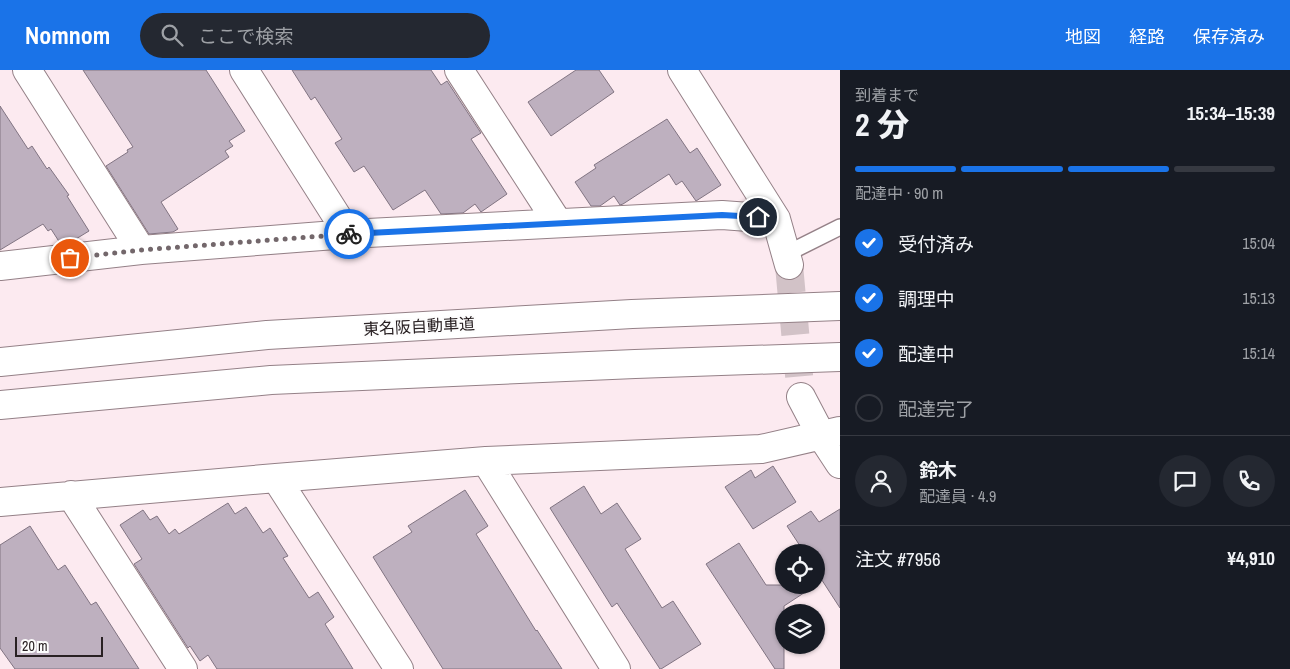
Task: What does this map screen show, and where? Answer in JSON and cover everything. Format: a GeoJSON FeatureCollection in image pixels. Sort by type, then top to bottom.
{"type":"FeatureCollection","features":[{"type":"Feature","properties":{"kind":"main road"},"geometry":{"type":"LineString","coordinates":[[27,70],[141,250]]}},
{"type":"Feature","properties":{"kind":"main road"},"geometry":{"type":"LineString","coordinates":[[244,70],[348,234]]}},
{"type":"Feature","properties":{"kind":"main road"},"geometry":{"type":"LineString","coordinates":[[460,70],[558,222]]}},
{"type":"Feature","properties":{"kind":"main road"},"geometry":{"type":"LineString","coordinates":[[682,70],[776,218],[787,260]]}},
{"type":"Feature","properties":{"kind":"main road"},"geometry":{"type":"LineString","coordinates":[[0,266],[141,250],[348,234],[722,215],[776,218]]}},
{"type":"Feature","properties":{"kind":"main road","name":"東名阪自動車道"},"geometry":{"type":"LineString","coordinates":[[0,362],[267,335],[632,314],[840,306]]}},
{"type":"Feature","properties":{"kind":"main road"},"geometry":{"type":"LineString","coordinates":[[0,405],[272,380],[840,356]]}},
{"type":"Feature","properties":{"kind":"main road"},"geometry":{"type":"LineString","coordinates":[[801,397],[830,433],[840,464]]}},
{"type":"Feature","properties":{"kind":"main road"},"geometry":{"type":"LineString","coordinates":[[0,502],[486,461],[761,449],[830,433]]}},
{"type":"Feature","properties":{"kind":"main road"},"geometry":{"type":"LineString","coordinates":[[486,461],[615,668]]}},
{"type":"Feature","properties":{"kind":"main road"},"geometry":{"type":"LineString","coordinates":[[276,478],[399,669]]}},
{"type":"Feature","properties":{"kind":"main road"},"geometry":{"type":"LineString","coordinates":[[71,495],[183,669]]}},
{"type":"Feature","properties":{"kind":"lane"},"geometry":{"type":"LineString","coordinates":[[787,260],[840,227]]}},
{"type":"Feature","properties":{"kind":"building"},"geometry":{"type":"Polygon","coordinates":[[[83,70],[206,70],[245,131],[229,141],[233,146],[225,151],[229,157],[161,202],[178,229],[173,232],[149,234],[106,166],[133,147],[83,70]]]}},
{"type":"Feature","properties":{"kind":"building"},"geometry":{"type":"Polygon","coordinates":[[[292,70],[431,70],[441,85],[447,81],[481,133],[471,139],[507,194],[481,212],[475,204],[463,213],[441,214],[425,190],[393,210],[364,166],[354,172],[335,143],[342,139],[315,97],[311,100],[292,70]]]}},
{"type":"Feature","properties":{"kind":"building"},"geometry":{"type":"Polygon","coordinates":[[[576,70],[599,70],[614,92],[551,136],[528,102],[576,70]]]}},
{"type":"Feature","properties":{"kind":"building"},"geometry":{"type":"Polygon","coordinates":[[[0,106],[28,149],[32,146],[47,169],[49,167],[69,195],[67,196],[89,231],[71,242],[60,243],[51,229],[48,231],[43,224],[0,250],[0,106]]]}},
{"type":"Feature","properties":{"kind":"building"},"geometry":{"type":"Polygon","coordinates":[[[667,119],[690,153],[697,148],[721,185],[696,201],[682,181],[676,185],[669,174],[623,204],[620,205],[614,196],[600,206],[591,206],[575,182],[596,168],[594,165],[667,119]]]}},
{"type":"Feature","properties":{"kind":"building"},"geometry":{"type":"Polygon","coordinates":[[[773,466],[796,502],[753,529],[725,487],[751,470],[755,478],[773,466]]]}},
{"type":"Feature","properties":{"kind":"building"},"geometry":{"type":"Polygon","coordinates":[[[584,486],[601,514],[617,503],[641,539],[625,549],[662,608],[673,601],[701,644],[661,669],[617,603],[612,607],[550,508],[584,486]]]}},
{"type":"Feature","properties":{"kind":"building"},"geometry":{"type":"Polygon","coordinates":[[[465,490],[488,526],[476,534],[536,631],[562,669],[443,669],[373,557],[412,532],[408,526],[465,490]]]}},
{"type":"Feature","properties":{"kind":"building"},"geometry":{"type":"Polygon","coordinates":[[[228,503],[235,514],[246,507],[263,533],[270,528],[288,556],[283,558],[309,598],[318,592],[334,617],[325,624],[353,669],[217,669],[208,655],[200,661],[190,646],[188,648],[134,564],[142,559],[120,525],[143,510],[150,520],[157,516],[169,534],[175,529],[179,534],[228,503]]]}},
{"type":"Feature","properties":{"kind":"building"},"geometry":{"type":"Polygon","coordinates":[[[840,509],[840,608],[825,585],[825,544],[799,544],[787,526],[811,511],[819,522],[840,509]]]}},
{"type":"Feature","properties":{"kind":"building"},"geometry":{"type":"Polygon","coordinates":[[[30,526],[58,570],[65,565],[91,605],[96,602],[139,669],[15,669],[0,648],[0,545],[30,526]]]}},
{"type":"Feature","properties":{"kind":"building"},"geometry":{"type":"Polygon","coordinates":[[[739,543],[766,585],[775,585],[775,594],[802,594],[787,604],[775,604],[775,654],[784,654],[784,669],[775,669],[706,564],[739,543]]]}},
{"type":"Feature","properties":{"kind":"tunnel"},"geometry":{"type":"LineString","coordinates":[[789,265],[801,397]]}},
{"type":"Feature","properties":{"kind":"way so far"},"geometry":{"type":"LineString","coordinates":[[70,258],[141,250],[349,234]]}},
{"type":"Feature","properties":{"kind":"route"},"geometry":{"type":"LineString","coordinates":[[349,234],[722,215],[758,217]]}}]}
